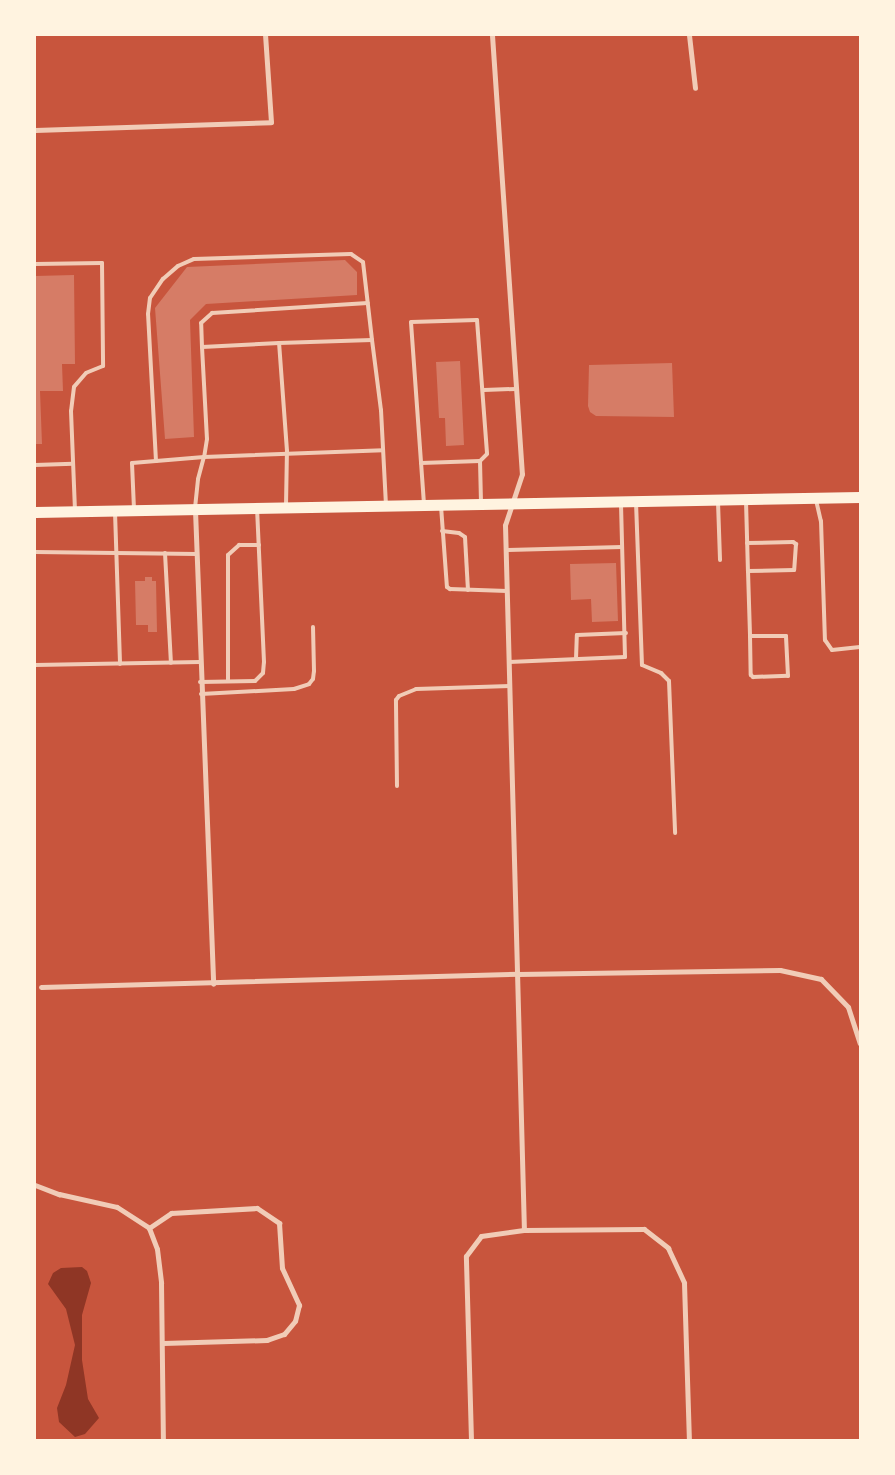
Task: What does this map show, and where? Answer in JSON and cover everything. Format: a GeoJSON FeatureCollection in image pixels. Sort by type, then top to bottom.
{"type":"FeatureCollection","features":[{"type":"Feature","properties":{"kind":"main road"},"geometry":{"type":"LineString","coordinates":[[35,512],[481,506],[860,497]]}},
{"type":"Feature","properties":{"kind":"street"},"geometry":{"type":"LineString","coordinates":[[35,130],[271,122],[265,35]]}},
{"type":"Feature","properties":{"kind":"street"},"geometry":{"type":"LineString","coordinates":[[492,35],[522,474],[505,525],[524,1230]]}},
{"type":"Feature","properties":{"kind":"street"},"geometry":{"type":"LineString","coordinates":[[689,35],[695,88]]}},
{"type":"Feature","properties":{"kind":"street"},"geometry":{"type":"LineString","coordinates":[[195,510],[212,984]]}},
{"type":"Feature","properties":{"kind":"street"},"geometry":{"type":"LineString","coordinates":[[41,987],[212,984],[518,974],[780,970],[821,979],[848,1007],[860,1043]]}},
{"type":"Feature","properties":{"kind":"street"},"geometry":{"type":"LineString","coordinates":[[35,1185],[59,1194],[117,1207],[149,1228],[158,1248],[162,1283],[164,1440]]}},
{"type":"Feature","properties":{"kind":"street"},"geometry":{"type":"LineString","coordinates":[[149,1228],[171,1213],[257,1208],[279,1224],[282,1268],[299,1304],[295,1322],[284,1334],[267,1340],[162,1342]]}},
{"type":"Feature","properties":{"kind":"street"},"geometry":{"type":"LineString","coordinates":[[471,1440],[466,1256],[481,1236],[524,1230],[644,1230],[668,1248],[684,1283],[689,1440]]}},
{"type":"Feature","properties":{"kind":"lane"},"geometry":{"type":"LineString","coordinates":[[156,461],[148,314],[150,298],[163,278],[178,266],[194,259],[351,254],[363,262],[383,450],[386,507]]}},
{"type":"Feature","properties":{"kind":"lane"},"geometry":{"type":"LineString","coordinates":[[35,264],[102,263],[103,366],[86,373],[74,387],[71,411],[72,464],[76,512]]}},
{"type":"Feature","properties":{"kind":"lane"},"geometry":{"type":"LineString","coordinates":[[195,510],[198,479],[207,439],[201,323],[212,313],[368,303]]}},
{"type":"Feature","properties":{"kind":"lane"},"geometry":{"type":"LineString","coordinates":[[421,463],[480,461],[487,454],[484,390],[477,320],[411,322],[424,506]]}},
{"type":"Feature","properties":{"kind":"lane"},"geometry":{"type":"LineString","coordinates":[[202,347],[372,340]]}},
{"type":"Feature","properties":{"kind":"lane"},"geometry":{"type":"LineString","coordinates":[[279,343],[287,454],[286,509]]}},
{"type":"Feature","properties":{"kind":"lane"},"geometry":{"type":"LineString","coordinates":[[484,390],[516,389]]}},
{"type":"Feature","properties":{"kind":"lane"},"geometry":{"type":"LineString","coordinates":[[134,511],[132,463],[204,457],[383,450]]}},
{"type":"Feature","properties":{"kind":"lane"},"geometry":{"type":"LineString","coordinates":[[480,461],[481,506]]}},
{"type":"Feature","properties":{"kind":"lane"},"geometry":{"type":"LineString","coordinates":[[35,465],[72,464]]}},
{"type":"Feature","properties":{"kind":"lane"},"geometry":{"type":"LineString","coordinates":[[815,498],[821,522],[825,640],[832,650],[860,647]]}},
{"type":"Feature","properties":{"kind":"lane"},"geometry":{"type":"LineString","coordinates":[[746,499],[750,636],[752,677],[788,676],[786,636],[750,636]]}},
{"type":"Feature","properties":{"kind":"lane"},"geometry":{"type":"LineString","coordinates":[[718,500],[720,560]]}},
{"type":"Feature","properties":{"kind":"lane"},"geometry":{"type":"LineString","coordinates":[[509,662],[625,657],[626,633],[621,502]]}},
{"type":"Feature","properties":{"kind":"lane"},"geometry":{"type":"LineString","coordinates":[[636,502],[642,666],[661,673],[669,681],[675,833]]}},
{"type":"Feature","properties":{"kind":"lane"},"geometry":{"type":"LineString","coordinates":[[441,506],[447,587],[468,590],[507,591]]}},
{"type":"Feature","properties":{"kind":"lane"},"geometry":{"type":"LineString","coordinates":[[200,682],[255,681],[263,673],[257,509]]}},
{"type":"Feature","properties":{"kind":"lane"},"geometry":{"type":"LineString","coordinates":[[115,511],[120,664]]}},
{"type":"Feature","properties":{"kind":"lane"},"geometry":{"type":"LineString","coordinates":[[442,531],[459,533],[465,537],[468,590]]}},
{"type":"Feature","properties":{"kind":"lane"},"geometry":{"type":"LineString","coordinates":[[747,543],[793,542],[796,544],[794,570],[748,571]]}},
{"type":"Feature","properties":{"kind":"lane"},"geometry":{"type":"LineString","coordinates":[[228,681],[227,560],[231,551],[239,545],[259,545]]}},
{"type":"Feature","properties":{"kind":"lane"},"geometry":{"type":"LineString","coordinates":[[506,550],[622,547]]}},
{"type":"Feature","properties":{"kind":"lane"},"geometry":{"type":"LineString","coordinates":[[35,552],[197,554]]}},
{"type":"Feature","properties":{"kind":"lane"},"geometry":{"type":"LineString","coordinates":[[165,553],[171,663]]}},
{"type":"Feature","properties":{"kind":"lane"},"geometry":{"type":"LineString","coordinates":[[201,694],[294,689],[309,684],[313,679],[314,671],[313,627]]}},
{"type":"Feature","properties":{"kind":"lane"},"geometry":{"type":"LineString","coordinates":[[576,660],[575,636],[626,633]]}},
{"type":"Feature","properties":{"kind":"lane"},"geometry":{"type":"LineString","coordinates":[[35,665],[200,662]]}},
{"type":"Feature","properties":{"kind":"lane"},"geometry":{"type":"LineString","coordinates":[[397,786],[396,700],[399,696],[416,689],[510,686]]}},
{"type":"Feature","properties":{"kind":"shaded area"},"geometry":{"type":"Polygon","coordinates":[[[82,1267],[87,1271],[91,1283],[82,1315],[82,1360],[88,1399],[99,1418],[85,1434],[75,1437],[59,1422],[57,1408],[66,1385],[75,1345],[66,1309],[48,1284],[53,1273],[61,1268],[82,1267]]]}},
{"type":"Feature","properties":{"kind":"building"},"geometry":{"type":"Polygon","coordinates":[[[345,260],[357,272],[357,295],[206,304],[190,320],[194,437],[165,439],[155,308],[187,267],[345,260]]]}},
{"type":"Feature","properties":{"kind":"building"},"geometry":{"type":"Polygon","coordinates":[[[74,275],[75,364],[62,364],[63,391],[40,391],[42,444],[35,444],[35,276],[74,275]]]}},
{"type":"Feature","properties":{"kind":"building"},"geometry":{"type":"Polygon","coordinates":[[[460,361],[464,445],[446,446],[445,418],[439,418],[436,362],[460,361]]]}},
{"type":"Feature","properties":{"kind":"building"},"geometry":{"type":"Polygon","coordinates":[[[672,363],[674,417],[596,416],[590,412],[588,406],[589,365],[672,363]]]}},
{"type":"Feature","properties":{"kind":"building"},"geometry":{"type":"Polygon","coordinates":[[[616,563],[618,621],[592,622],[591,599],[571,600],[570,564],[616,563]]]}},
{"type":"Feature","properties":{"kind":"building"},"geometry":{"type":"Polygon","coordinates":[[[145,577],[152,577],[152,581],[156,581],[157,632],[148,632],[148,625],[136,625],[135,581],[145,581],[145,577]]]}}]}
